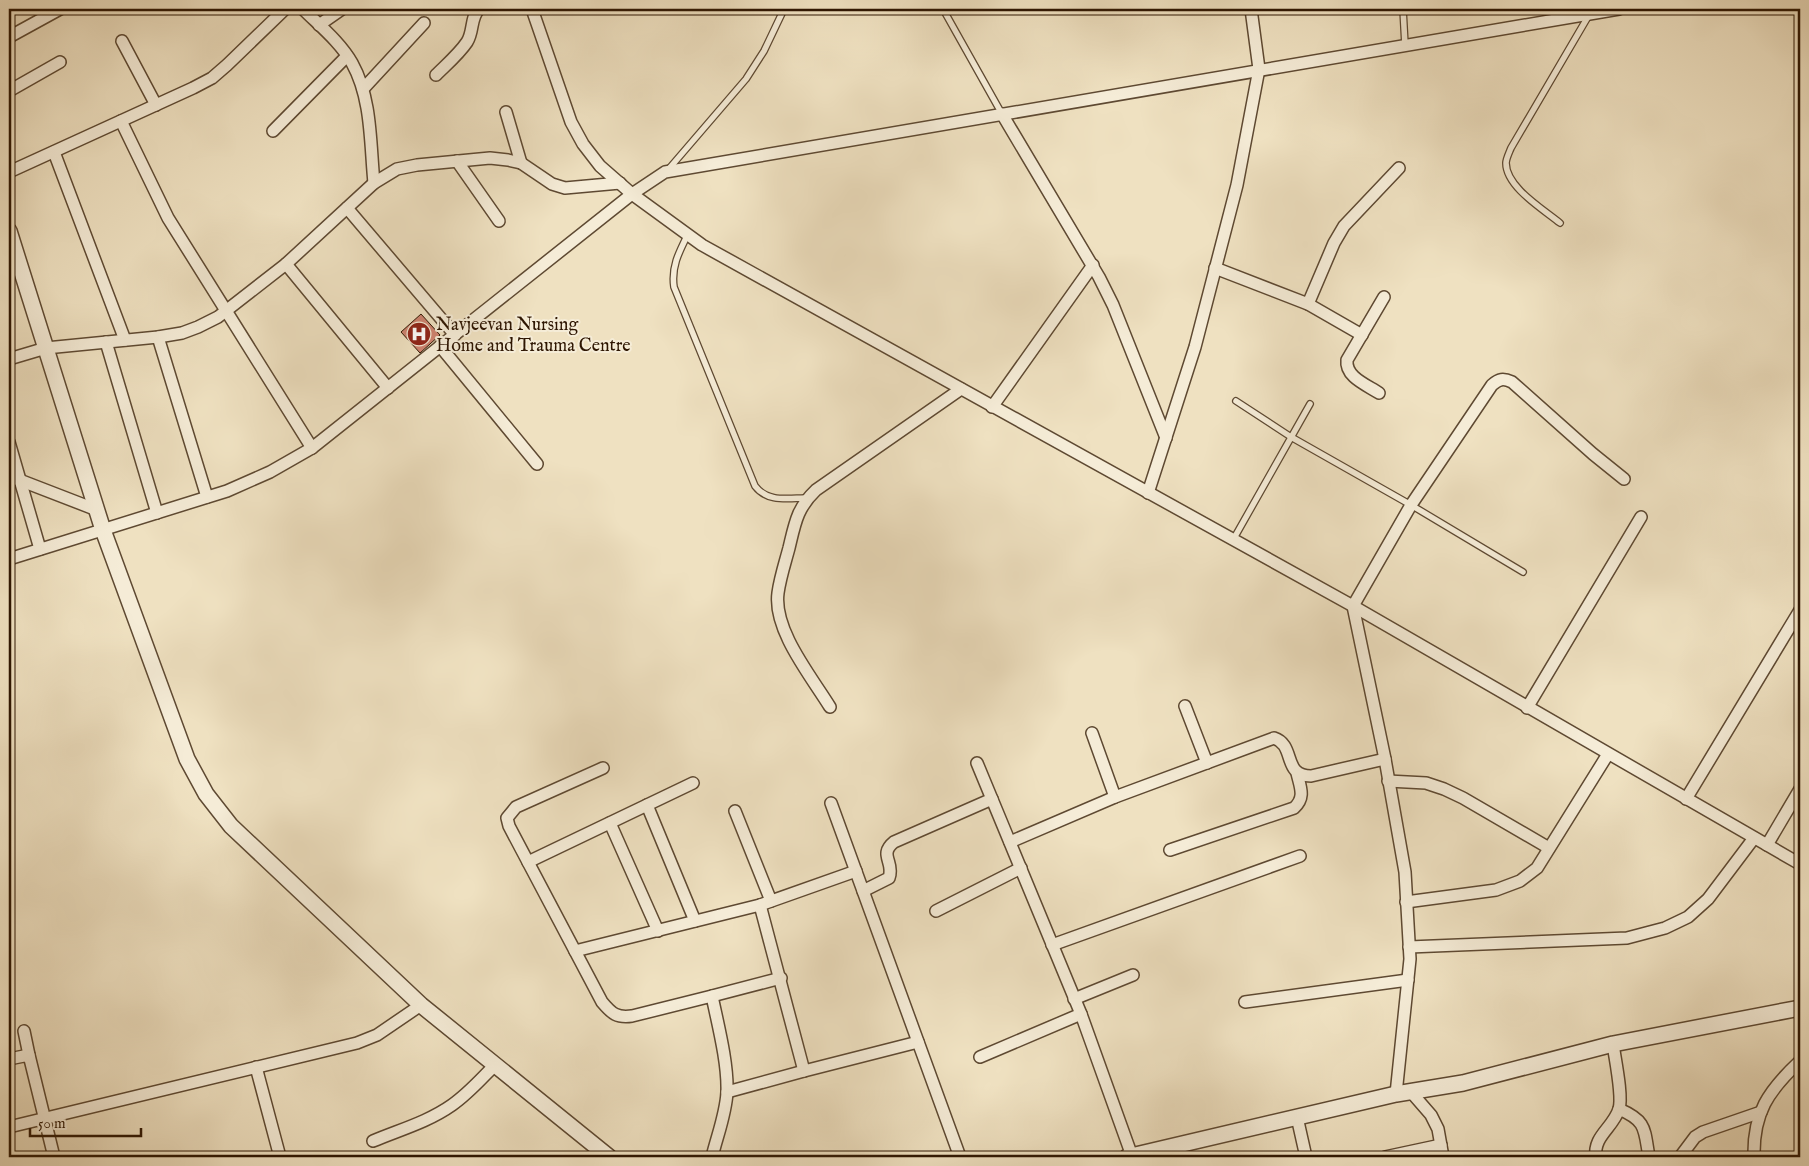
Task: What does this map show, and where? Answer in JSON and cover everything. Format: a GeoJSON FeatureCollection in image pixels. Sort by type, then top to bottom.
{"type":"FeatureCollection","features":[{"type":"Feature","properties":{"kind":"street"},"geometry":{"type":"LineString","coordinates":[[9,37],[60,9]]}},
{"type":"Feature","properties":{"kind":"street"},"geometry":{"type":"LineString","coordinates":[[9,172],[212,78],[285,9]]}},
{"type":"Feature","properties":{"kind":"street"},"geometry":{"type":"LineString","coordinates":[[303,9],[337,43],[359,77],[366,98],[374,183]]}},
{"type":"Feature","properties":{"kind":"street"},"geometry":{"type":"LineString","coordinates":[[319,25],[342,9]]}},
{"type":"Feature","properties":{"kind":"street"},"geometry":{"type":"LineString","coordinates":[[436,75],[467,42],[472,27],[472,19],[479,9]]}},
{"type":"Feature","properties":{"kind":"street"},"geometry":{"type":"LineString","coordinates":[[532,9],[571,122],[584,144],[600,166],[632,194],[702,245],[1352,606],[1800,864]]}},
{"type":"Feature","properties":{"kind":"street"},"geometry":{"type":"LineString","coordinates":[[1148,493],[1195,347],[1237,185],[1259,69],[1251,9]]}},
{"type":"Feature","properties":{"kind":"street"},"geometry":{"type":"LineString","coordinates":[[9,558],[227,491],[270,472],[312,448],[632,194],[665,172],[1598,11],[1619,9]]}},
{"type":"Feature","properties":{"kind":"street"},"geometry":{"type":"LineString","coordinates":[[363,89],[424,23]]}},
{"type":"Feature","properties":{"kind":"street"},"geometry":{"type":"LineString","coordinates":[[122,41],[156,105]]}},
{"type":"Feature","properties":{"kind":"street"},"geometry":{"type":"LineString","coordinates":[[273,131],[347,56]]}},
{"type":"Feature","properties":{"kind":"street"},"geometry":{"type":"LineString","coordinates":[[9,91],[60,62]]}},
{"type":"Feature","properties":{"kind":"street"},"geometry":{"type":"LineString","coordinates":[[506,112],[520,163]]}},
{"type":"Feature","properties":{"kind":"street"},"geometry":{"type":"LineString","coordinates":[[1002,114],[1093,265],[1113,305],[1166,438]]}},
{"type":"Feature","properties":{"kind":"street"},"geometry":{"type":"LineString","coordinates":[[121,121],[168,218],[312,448]]}},
{"type":"Feature","properties":{"kind":"street"},"geometry":{"type":"LineString","coordinates":[[54,152],[125,340]]}},
{"type":"Feature","properties":{"kind":"street"},"geometry":{"type":"LineString","coordinates":[[9,359],[46,348],[158,337],[182,333],[198,327],[226,310],[286,264],[374,183],[397,169],[417,165],[490,158],[520,163],[552,184],[565,188],[620,183]]}},
{"type":"Feature","properties":{"kind":"street"},"geometry":{"type":"LineString","coordinates":[[458,161],[500,221]]}},
{"type":"Feature","properties":{"kind":"street"},"geometry":{"type":"LineString","coordinates":[[1308,304],[1334,243],[1344,226],[1398,168]]}},
{"type":"Feature","properties":{"kind":"street"},"geometry":{"type":"LineString","coordinates":[[347,208],[456,334]]}},
{"type":"Feature","properties":{"kind":"street"},"geometry":{"type":"LineString","coordinates":[[9,231],[12,249],[46,348],[103,530],[187,759],[206,794],[231,826],[421,1005],[609,1157]]}},
{"type":"Feature","properties":{"kind":"street"},"geometry":{"type":"LineString","coordinates":[[286,264],[388,388]]}},
{"type":"Feature","properties":{"kind":"street"},"geometry":{"type":"LineString","coordinates":[[992,406],[1093,265]]}},
{"type":"Feature","properties":{"kind":"street"},"geometry":{"type":"LineString","coordinates":[[1215,268],[1308,304],[1362,335]]}},
{"type":"Feature","properties":{"kind":"street"},"geometry":{"type":"LineString","coordinates":[[1380,393],[1350,374],[1346,366],[1347,360],[1384,297]]}},
{"type":"Feature","properties":{"kind":"street"},"geometry":{"type":"LineString","coordinates":[[158,337],[207,497]]}},
{"type":"Feature","properties":{"kind":"street"},"geometry":{"type":"LineString","coordinates":[[106,342],[157,513]]}},
{"type":"Feature","properties":{"kind":"street"},"geometry":{"type":"LineString","coordinates":[[440,346],[537,464]]}},
{"type":"Feature","properties":{"kind":"street"},"geometry":{"type":"LineString","coordinates":[[1404,1093],[1409,947],[1405,872],[1352,606],[1411,505],[1492,385],[1499,379],[1506,379],[1512,382],[1592,454],[1624,479]]}},
{"type":"Feature","properties":{"kind":"street"},"geometry":{"type":"LineString","coordinates":[[830,706],[784,633],[779,616],[777,594],[800,508],[816,490],[961,390]]}},
{"type":"Feature","properties":{"kind":"street"},"geometry":{"type":"LineString","coordinates":[[9,442],[14,478],[40,549]]}},
{"type":"Feature","properties":{"kind":"street"},"geometry":{"type":"LineString","coordinates":[[14,478],[97,510]]}},
{"type":"Feature","properties":{"kind":"street"},"geometry":{"type":"LineString","coordinates":[[1527,708],[1641,517]]}},
{"type":"Feature","properties":{"kind":"street"},"geometry":{"type":"LineString","coordinates":[[1686,799],[1800,610]]}},
{"type":"Feature","properties":{"kind":"street"},"geometry":{"type":"LineString","coordinates":[[1185,706],[1207,763]]}},
{"type":"Feature","properties":{"kind":"street"},"geometry":{"type":"LineString","coordinates":[[1092,732],[1115,797]]}},
{"type":"Feature","properties":{"kind":"street"},"geometry":{"type":"LineString","coordinates":[[1010,842],[1115,797],[1274,738],[1281,740],[1297,773],[1302,795],[1300,803],[1294,808],[1170,850]]}},
{"type":"Feature","properties":{"kind":"street"},"geometry":{"type":"LineString","coordinates":[[1406,902],[1496,890],[1520,881],[1537,868],[1608,754]]}},
{"type":"Feature","properties":{"kind":"street"},"geometry":{"type":"LineString","coordinates":[[1297,773],[1303,776],[1311,776],[1384,759]]}},
{"type":"Feature","properties":{"kind":"street"},"geometry":{"type":"LineString","coordinates":[[977,763],[1081,1014],[1129,1157],[1404,1093],[1464,1084],[1614,1044],[1800,1008]]}},
{"type":"Feature","properties":{"kind":"street"},"geometry":{"type":"LineString","coordinates":[[603,768],[516,807],[507,818],[509,826],[602,1002],[612,1013],[622,1017],[781,978]]}},
{"type":"Feature","properties":{"kind":"street"},"geometry":{"type":"LineString","coordinates":[[1388,781],[1426,783],[1444,789],[1549,848]]}},
{"type":"Feature","properties":{"kind":"street"},"geometry":{"type":"LineString","coordinates":[[528,862],[693,783]]}},
{"type":"Feature","properties":{"kind":"street"},"geometry":{"type":"LineString","coordinates":[[1767,845],[1800,789]]}},
{"type":"Feature","properties":{"kind":"street"},"geometry":{"type":"LineString","coordinates":[[863,891],[889,878],[891,874],[886,853],[888,847],[894,842],[992,799]]}},
{"type":"Feature","properties":{"kind":"street"},"geometry":{"type":"LineString","coordinates":[[831,803],[960,1157]]}},
{"type":"Feature","properties":{"kind":"street"},"geometry":{"type":"LineString","coordinates":[[646,805],[694,921]]}},
{"type":"Feature","properties":{"kind":"street"},"geometry":{"type":"LineString","coordinates":[[736,811],[766,903],[781,978],[804,1071]]}},
{"type":"Feature","properties":{"kind":"street"},"geometry":{"type":"LineString","coordinates":[[610,823],[658,931]]}},
{"type":"Feature","properties":{"kind":"street"},"geometry":{"type":"LineString","coordinates":[[1409,947],[1627,938],[1665,928],[1688,917],[1708,899],[1754,838]]}},
{"type":"Feature","properties":{"kind":"street"},"geometry":{"type":"LineString","coordinates":[[1052,945],[1300,856]]}},
{"type":"Feature","properties":{"kind":"street"},"geometry":{"type":"LineString","coordinates":[[936,911],[1021,868]]}},
{"type":"Feature","properties":{"kind":"street"},"geometry":{"type":"LineString","coordinates":[[575,951],[766,903],[856,871]]}},
{"type":"Feature","properties":{"kind":"street"},"geometry":{"type":"LineString","coordinates":[[1074,999],[1133,975]]}},
{"type":"Feature","properties":{"kind":"street"},"geometry":{"type":"LineString","coordinates":[[1245,1002],[1408,980]]}},
{"type":"Feature","properties":{"kind":"street"},"geometry":{"type":"LineString","coordinates":[[712,996],[726,1075],[727,1092],[712,1157]]}},
{"type":"Feature","properties":{"kind":"street"},"geometry":{"type":"LineString","coordinates":[[9,1127],[357,1043],[382,1031],[421,1005]]}},
{"type":"Feature","properties":{"kind":"street"},"geometry":{"type":"LineString","coordinates":[[980,1057],[1081,1014]]}},
{"type":"Feature","properties":{"kind":"street"},"geometry":{"type":"LineString","coordinates":[[24,1031],[54,1157]]}},
{"type":"Feature","properties":{"kind":"street"},"geometry":{"type":"LineString","coordinates":[[727,1092],[918,1042]]}},
{"type":"Feature","properties":{"kind":"street"},"geometry":{"type":"LineString","coordinates":[[1596,1157],[1597,1142],[1619,1109],[1620,1100],[1614,1044]]}},
{"type":"Feature","properties":{"kind":"street"},"geometry":{"type":"LineString","coordinates":[[9,1059],[29,1055]]}},
{"type":"Feature","properties":{"kind":"street"},"geometry":{"type":"LineString","coordinates":[[1754,1157],[1754,1136],[1761,1112],[1782,1078],[1800,1062]]}},
{"type":"Feature","properties":{"kind":"street"},"geometry":{"type":"LineString","coordinates":[[373,1141],[432,1118],[463,1097],[495,1065]]}},
{"type":"Feature","properties":{"kind":"street"},"geometry":{"type":"LineString","coordinates":[[256,1067],[280,1157]]}},
{"type":"Feature","properties":{"kind":"street"},"geometry":{"type":"LineString","coordinates":[[1404,1093],[1431,1115],[1438,1129],[1443,1157]]}},
{"type":"Feature","properties":{"kind":"street"},"geometry":{"type":"LineString","coordinates":[[1619,1109],[1640,1121],[1644,1130],[1649,1157]]}},
{"type":"Feature","properties":{"kind":"street"},"geometry":{"type":"LineString","coordinates":[[1680,1157],[1695,1137],[1703,1132],[1761,1112]]}},
{"type":"Feature","properties":{"kind":"street"},"geometry":{"type":"LineString","coordinates":[[1298,1117],[1306,1157]]}},
{"type":"Feature","properties":{"kind":"street"},"geometry":{"type":"LineString","coordinates":[[1385,1157],[1441,1144]]}},
{"type":"Feature","properties":{"kind":"lane"},"geometry":{"type":"LineString","coordinates":[[665,172],[746,80],[764,51],[784,9]]}},
{"type":"Feature","properties":{"kind":"lane"},"geometry":{"type":"LineString","coordinates":[[943,9],[1002,114]]}},
{"type":"Feature","properties":{"kind":"lane"},"geometry":{"type":"LineString","coordinates":[[1403,9],[1405,45]]}},
{"type":"Feature","properties":{"kind":"lane"},"geometry":{"type":"LineString","coordinates":[[1560,223],[1518,189],[1508,176],[1506,163],[1510,148],[1598,11]]}},
{"type":"Feature","properties":{"kind":"lane"},"geometry":{"type":"LineString","coordinates":[[688,234],[675,261],[674,287],[755,486],[760,493],[767,497],[776,499],[808,498]]}},
{"type":"Feature","properties":{"kind":"lane"},"geometry":{"type":"LineString","coordinates":[[1236,401],[1291,438],[1411,505],[1523,572]]}},
{"type":"Feature","properties":{"kind":"lane"},"geometry":{"type":"LineString","coordinates":[[1233,540],[1310,404]]}},
{"type":"Feature","properties":{"kind":"building"},"geometry":{"type":"Polygon","coordinates":[[[421,314],[440,335],[420,353],[401,332],[421,314]]]}},
{"type":"Feature","properties":{"kind":"place","name":"Navjeevan Nursing Home and Trauma Centre"},"geometry":{"type":"Point","coordinates":[419,334]}}]}
